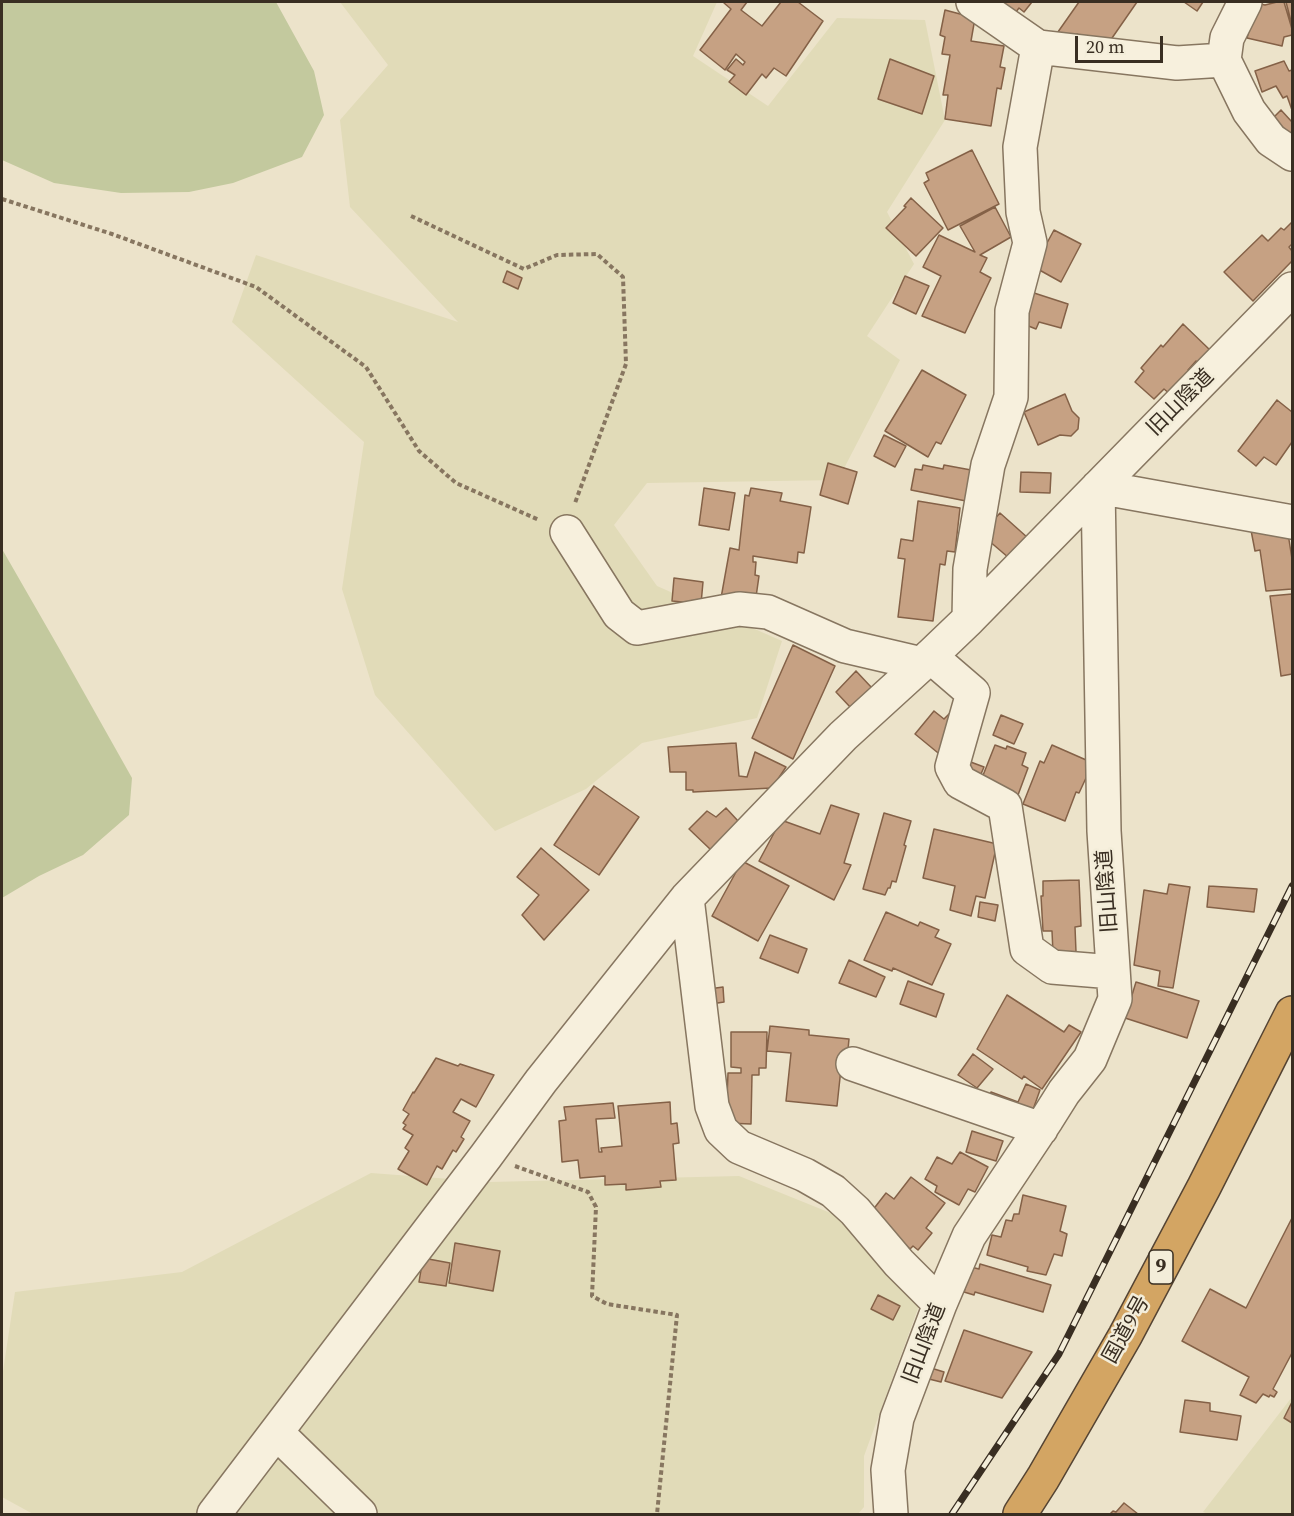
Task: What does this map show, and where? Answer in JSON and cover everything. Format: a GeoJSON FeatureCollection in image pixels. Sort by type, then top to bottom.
{"type":"FeatureCollection","features":[{"type":"Feature","properties":{"kind":"highway","name":"国道9号"},"geometry":{"type":"LineString","coordinates":[[1020,1515],[1125,1336],[1293,1014]]}},
{"type":"Feature","properties":{"kind":"street"},"geometry":{"type":"LineString","coordinates":[[973,2],[1038,47],[1177,63],[1224,60]]}},
{"type":"Feature","properties":{"kind":"street"},"geometry":{"type":"LineString","coordinates":[[1245,2],[1227,38],[1224,60],[1249,111],[1271,140],[1293,154]]}},
{"type":"Feature","properties":{"kind":"street"},"geometry":{"type":"LineString","coordinates":[[969,619],[970,569],[988,465],[1011,397],[1012,311],[1030,243],[1023,212],[1020,147],[1038,47]]}},
{"type":"Feature","properties":{"kind":"street","name":"旧山陰道"},"geometry":{"type":"LineString","coordinates":[[891,1515],[888,1470],[897,1418],[940,1304],[969,1236],[1064,1092],[1090,1059],[1115,999],[1104,831],[1098,488],[1293,289]]}},
{"type":"Feature","properties":{"kind":"street"},"geometry":{"type":"LineString","coordinates":[[214,1515],[541,1082],[687,898],[843,736],[969,619],[1098,488],[1293,522]]}},
{"type":"Feature","properties":{"kind":"street"},"geometry":{"type":"LineString","coordinates":[[567,532],[619,614],[637,628],[738,609],[768,612],[845,646],[926,660],[973,693],[952,767],[960,782],[1005,806],[1027,949],[1052,967],[1113,972]]}},
{"type":"Feature","properties":{"kind":"street"},"geometry":{"type":"LineString","coordinates":[[687,898],[712,1106],[721,1130],[739,1147],[805,1175],[832,1191],[855,1211],[898,1263],[940,1304]]}},
{"type":"Feature","properties":{"kind":"street"},"geometry":{"type":"LineString","coordinates":[[853,1064],[1041,1129]]}},
{"type":"Feature","properties":{"kind":"street"},"geometry":{"type":"LineString","coordinates":[[276,1433],[360,1515]]}},
{"type":"Feature","properties":{"kind":"path"},"geometry":{"type":"LineString","coordinates":[[2,199],[112,234],[256,287],[366,367],[419,451],[456,483],[567,532],[578,492],[626,364],[623,277],[597,254],[557,255],[524,268],[411,216]]}},
{"type":"Feature","properties":{"kind":"path"},"geometry":{"type":"LineString","coordinates":[[486,1156],[588,1192],[596,1207],[592,1296],[607,1304],[677,1315],[657,1515]]}},
{"type":"Feature","properties":{"kind":"shaded area"},"geometry":{"type":"Polygon","coordinates":[[[340,2],[717,2],[693,56],[768,106],[837,18],[925,20],[945,120],[887,212],[914,264],[867,336],[900,360],[838,480],[647,483],[614,525],[657,586],[782,641],[757,718],[642,743],[586,789],[495,831],[375,695],[342,589],[364,442],[232,322],[256,255],[458,322],[350,207],[340,120],[388,65],[340,2]]]}},
{"type":"Feature","properties":{"kind":"shaded area"},"geometry":{"type":"Polygon","coordinates":[[[371,1173],[490,1182],[739,1176],[843,1218],[920,1303],[864,1456],[864,1507],[858,1514],[33,1514],[2,1497],[2,1378],[15,1292],[182,1272],[371,1173]]]}},
{"type":"Feature","properties":{"kind":"shaded area"},"geometry":{"type":"Polygon","coordinates":[[[1292,1397],[1292,1514],[1208,1514],[1203,1512],[1292,1397]]]}},
{"type":"Feature","properties":{"kind":"green space"},"geometry":{"type":"Polygon","coordinates":[[[2,2],[276,2],[314,71],[324,115],[302,157],[233,183],[189,192],[121,193],[54,183],[2,160],[2,2]]]}},
{"type":"Feature","properties":{"kind":"green space"},"geometry":{"type":"Polygon","coordinates":[[[2,549],[132,778],[129,815],[83,855],[39,876],[2,898],[2,549]]]}},
{"type":"Feature","properties":{"kind":"building"},"geometry":{"type":"Polygon","coordinates":[[[725,2],[747,2],[741,10],[762,26],[781,2],[798,2],[823,21],[786,76],[774,68],[766,78],[762,74],[746,95],[729,82],[735,75],[727,70],[736,59],[743,65],[745,62],[736,54],[725,70],[700,50],[731,9],[725,2]]]}},
{"type":"Feature","properties":{"kind":"building"},"geometry":{"type":"Polygon","coordinates":[[[997,2],[1032,2],[1024,12],[1019,8],[1012,17],[997,2]]]}},
{"type":"Feature","properties":{"kind":"building"},"geometry":{"type":"Polygon","coordinates":[[[1079,2],[1137,2],[1103,51],[1077,34],[1065,47],[1053,39],[1079,2]]]}},
{"type":"Feature","properties":{"kind":"building"},"geometry":{"type":"Polygon","coordinates":[[[1184,2],[1203,2],[1197,11],[1184,2]]]}},
{"type":"Feature","properties":{"kind":"building"},"geometry":{"type":"Polygon","coordinates":[[[1284,2],[1292,35],[1284,37],[1282,46],[1247,38],[1256,3],[1265,5],[1284,2]]]}},
{"type":"Feature","properties":{"kind":"building"},"geometry":{"type":"Polygon","coordinates":[[[1286,2],[1292,2],[1292,25],[1286,2]]]}},
{"type":"Feature","properties":{"kind":"building"},"geometry":{"type":"Polygon","coordinates":[[[945,10],[975,18],[971,41],[1004,46],[1000,67],[1005,68],[1001,89],[997,88],[991,126],[945,119],[948,95],[943,95],[950,55],[942,54],[945,37],[940,35],[945,10]]]}},
{"type":"Feature","properties":{"kind":"building"},"geometry":{"type":"Polygon","coordinates":[[[890,59],[934,76],[922,114],[878,99],[890,59]]]}},
{"type":"Feature","properties":{"kind":"building"},"geometry":{"type":"Polygon","coordinates":[[[1284,61],[1289,71],[1292,70],[1292,110],[1287,96],[1283,98],[1276,86],[1262,92],[1255,71],[1284,61]]]}},
{"type":"Feature","properties":{"kind":"building"},"geometry":{"type":"Polygon","coordinates":[[[1281,110],[1292,122],[1292,136],[1273,118],[1281,110]]]}},
{"type":"Feature","properties":{"kind":"building"},"geometry":{"type":"Polygon","coordinates":[[[972,150],[999,204],[948,230],[924,183],[929,180],[926,173],[972,150]]]}},
{"type":"Feature","properties":{"kind":"building"},"geometry":{"type":"Polygon","coordinates":[[[911,198],[943,228],[916,256],[886,228],[906,207],[904,206],[911,198]]]}},
{"type":"Feature","properties":{"kind":"building"},"geometry":{"type":"Polygon","coordinates":[[[995,207],[1011,237],[980,255],[987,258],[980,272],[991,278],[965,333],[922,316],[941,276],[923,267],[939,235],[975,252],[960,226],[995,207]]]}},
{"type":"Feature","properties":{"kind":"building"},"geometry":{"type":"Polygon","coordinates":[[[1292,222],[1292,244],[1289,247],[1292,251],[1292,261],[1253,301],[1224,272],[1262,235],[1268,241],[1281,228],[1284,230],[1292,222]]]}},
{"type":"Feature","properties":{"kind":"building"},"geometry":{"type":"Polygon","coordinates":[[[1054,230],[1081,244],[1061,282],[1034,267],[1054,230]]]}},
{"type":"Feature","properties":{"kind":"building"},"geometry":{"type":"Polygon","coordinates":[[[507,271],[522,278],[518,289],[503,282],[507,271]]]}},
{"type":"Feature","properties":{"kind":"building"},"geometry":{"type":"Polygon","coordinates":[[[905,276],[929,286],[916,314],[893,303],[905,276]]]}},
{"type":"Feature","properties":{"kind":"building"},"geometry":{"type":"Polygon","coordinates":[[[1031,292],[1068,304],[1061,328],[1039,322],[1036,329],[1021,323],[1031,292]]]}},
{"type":"Feature","properties":{"kind":"building"},"geometry":{"type":"Polygon","coordinates":[[[1183,324],[1211,351],[1199,364],[1196,361],[1188,370],[1192,373],[1171,395],[1164,389],[1154,399],[1135,382],[1144,371],[1141,368],[1183,324]]]}},
{"type":"Feature","properties":{"kind":"building"},"geometry":{"type":"Polygon","coordinates":[[[922,370],[966,395],[941,444],[936,442],[928,457],[885,431],[922,370]]]}},
{"type":"Feature","properties":{"kind":"building"},"geometry":{"type":"Polygon","coordinates":[[[1065,394],[1072,411],[1079,418],[1078,429],[1071,436],[1060,435],[1038,445],[1024,412],[1065,394]]]}},
{"type":"Feature","properties":{"kind":"building"},"geometry":{"type":"Polygon","coordinates":[[[1277,400],[1292,412],[1292,442],[1276,465],[1264,457],[1256,466],[1238,451],[1277,400]]]}},
{"type":"Feature","properties":{"kind":"building"},"geometry":{"type":"Polygon","coordinates":[[[884,435],[906,446],[895,467],[874,456],[884,435]]]}},
{"type":"Feature","properties":{"kind":"building"},"geometry":{"type":"Polygon","coordinates":[[[828,463],[857,472],[848,504],[820,495],[828,463]]]}},
{"type":"Feature","properties":{"kind":"building"},"geometry":{"type":"Polygon","coordinates":[[[923,465],[943,469],[944,465],[971,470],[966,501],[911,490],[915,469],[922,470],[923,465]]]}},
{"type":"Feature","properties":{"kind":"building"},"geometry":{"type":"Polygon","coordinates":[[[1021,472],[1051,473],[1050,493],[1020,492],[1021,472]]]}},
{"type":"Feature","properties":{"kind":"building"},"geometry":{"type":"Polygon","coordinates":[[[704,488],[735,493],[729,530],[699,525],[704,488]]]}},
{"type":"Feature","properties":{"kind":"building"},"geometry":{"type":"Polygon","coordinates":[[[751,488],[782,493],[780,501],[811,507],[804,553],[798,552],[797,563],[753,556],[753,562],[756,562],[755,575],[759,576],[755,604],[721,598],[730,548],[739,550],[745,495],[749,496],[751,488]]]}},
{"type":"Feature","properties":{"kind":"building"},"geometry":{"type":"Polygon","coordinates":[[[918,501],[960,508],[955,552],[947,551],[945,565],[940,564],[933,621],[898,617],[905,559],[898,558],[901,539],[913,541],[918,501]]]}},
{"type":"Feature","properties":{"kind":"building"},"geometry":{"type":"Polygon","coordinates":[[[1000,513],[1028,538],[1009,558],[981,534],[1000,513]]]}},
{"type":"Feature","properties":{"kind":"building"},"geometry":{"type":"Polygon","coordinates":[[[1250,525],[1287,527],[1292,559],[1292,589],[1266,591],[1260,550],[1255,551],[1250,525]]]}},
{"type":"Feature","properties":{"kind":"building"},"geometry":{"type":"Polygon","coordinates":[[[674,578],[703,582],[701,604],[672,601],[674,578]]]}},
{"type":"Feature","properties":{"kind":"building"},"geometry":{"type":"Polygon","coordinates":[[[1292,594],[1292,674],[1281,676],[1270,596],[1292,594]]]}},
{"type":"Feature","properties":{"kind":"building"},"geometry":{"type":"Polygon","coordinates":[[[793,645],[835,666],[793,759],[752,738],[793,645]]]}},
{"type":"Feature","properties":{"kind":"building"},"geometry":{"type":"Polygon","coordinates":[[[856,671],[872,688],[851,708],[836,692],[856,671]]]}},
{"type":"Feature","properties":{"kind":"building"},"geometry":{"type":"Polygon","coordinates":[[[934,711],[944,719],[950,713],[963,725],[943,757],[915,734],[934,711]]]}},
{"type":"Feature","properties":{"kind":"building"},"geometry":{"type":"Polygon","coordinates":[[[1001,715],[1023,724],[1014,744],[993,735],[1001,715]]]}},
{"type":"Feature","properties":{"kind":"building"},"geometry":{"type":"Polygon","coordinates":[[[736,743],[739,776],[747,777],[755,752],[786,767],[772,788],[693,792],[693,790],[686,790],[686,772],[670,772],[668,747],[736,743]]]}},
{"type":"Feature","properties":{"kind":"building"},"geometry":{"type":"Polygon","coordinates":[[[995,745],[1006,749],[1007,746],[1026,753],[1022,765],[1028,768],[1018,795],[1012,792],[978,788],[995,745]]]}},
{"type":"Feature","properties":{"kind":"building"},"geometry":{"type":"Polygon","coordinates":[[[1052,745],[1093,763],[1079,793],[1076,792],[1065,821],[1023,804],[1040,761],[1044,763],[1052,745]]]}},
{"type":"Feature","properties":{"kind":"building"},"geometry":{"type":"Polygon","coordinates":[[[968,761],[984,767],[978,781],[962,775],[968,761]]]}},
{"type":"Feature","properties":{"kind":"building"},"geometry":{"type":"Polygon","coordinates":[[[594,786],[639,817],[599,875],[554,845],[594,786]]]}},
{"type":"Feature","properties":{"kind":"building"},"geometry":{"type":"Polygon","coordinates":[[[831,805],[859,814],[844,863],[851,865],[834,900],[759,861],[781,820],[820,834],[831,805]]]}},
{"type":"Feature","properties":{"kind":"building"},"geometry":{"type":"Polygon","coordinates":[[[726,808],[739,822],[711,850],[689,829],[707,811],[716,817],[726,808]]]}},
{"type":"Feature","properties":{"kind":"building"},"geometry":{"type":"Polygon","coordinates":[[[884,813],[911,821],[896,882],[892,881],[885,895],[863,889],[884,813]]]}},
{"type":"Feature","properties":{"kind":"building"},"geometry":{"type":"Polygon","coordinates":[[[934,829],[997,844],[985,898],[976,896],[971,916],[950,910],[955,886],[923,878],[934,829]]]}},
{"type":"Feature","properties":{"kind":"building"},"geometry":{"type":"Polygon","coordinates":[[[541,848],[589,890],[544,940],[522,915],[539,895],[517,877],[541,848]]]}},
{"type":"Feature","properties":{"kind":"building"},"geometry":{"type":"Polygon","coordinates":[[[742,861],[789,886],[758,941],[712,916],[742,861]]]}},
{"type":"Feature","properties":{"kind":"building"},"geometry":{"type":"Polygon","coordinates":[[[1079,880],[1081,926],[1075,927],[1076,952],[1053,953],[1052,931],[1043,931],[1041,896],[1043,896],[1043,881],[1079,880]]]}},
{"type":"Feature","properties":{"kind":"building"},"geometry":{"type":"Polygon","coordinates":[[[1169,884],[1190,887],[1173,988],[1158,986],[1160,971],[1134,965],[1144,890],[1167,894],[1169,884]]]}},
{"type":"Feature","properties":{"kind":"building"},"geometry":{"type":"Polygon","coordinates":[[[1209,886],[1257,889],[1254,912],[1207,907],[1209,886]]]}},
{"type":"Feature","properties":{"kind":"building"},"geometry":{"type":"Polygon","coordinates":[[[980,902],[998,905],[995,921],[978,917],[980,902]]]}},
{"type":"Feature","properties":{"kind":"building"},"geometry":{"type":"Polygon","coordinates":[[[886,912],[918,926],[920,922],[939,930],[935,937],[951,944],[932,985],[893,968],[892,971],[864,960],[886,912]]]}},
{"type":"Feature","properties":{"kind":"building"},"geometry":{"type":"Polygon","coordinates":[[[770,935],[807,949],[798,973],[760,958],[770,935]]]}},
{"type":"Feature","properties":{"kind":"building"},"geometry":{"type":"Polygon","coordinates":[[[849,960],[885,977],[876,997],[839,983],[849,960]]]}},
{"type":"Feature","properties":{"kind":"building"},"geometry":{"type":"Polygon","coordinates":[[[908,981],[944,994],[936,1017],[900,1004],[908,981]]]}},
{"type":"Feature","properties":{"kind":"building"},"geometry":{"type":"Polygon","coordinates":[[[1136,982],[1199,1001],[1187,1038],[1125,1018],[1136,982]]]}},
{"type":"Feature","properties":{"kind":"building"},"geometry":{"type":"Polygon","coordinates":[[[723,987],[724,1002],[711,1004],[709,989],[723,987]]]}},
{"type":"Feature","properties":{"kind":"building"},"geometry":{"type":"Polygon","coordinates":[[[1007,995],[1064,1032],[1069,1025],[1081,1032],[1042,1089],[1024,1076],[1022,1079],[977,1049],[1007,995]]]}},
{"type":"Feature","properties":{"kind":"building"},"geometry":{"type":"Polygon","coordinates":[[[770,1026],[809,1030],[809,1035],[849,1039],[847,1060],[842,1059],[837,1106],[786,1101],[791,1053],[767,1051],[770,1026]]]}},
{"type":"Feature","properties":{"kind":"building"},"geometry":{"type":"Polygon","coordinates":[[[731,1032],[767,1032],[766,1068],[759,1068],[759,1075],[752,1075],[751,1124],[726,1123],[728,1073],[741,1073],[741,1068],[731,1067],[731,1032]]]}},
{"type":"Feature","properties":{"kind":"building"},"geometry":{"type":"Polygon","coordinates":[[[973,1054],[993,1069],[977,1088],[958,1075],[973,1054]]]}},
{"type":"Feature","properties":{"kind":"building"},"geometry":{"type":"Polygon","coordinates":[[[436,1058],[494,1075],[476,1107],[461,1099],[453,1112],[470,1121],[461,1137],[464,1139],[456,1152],[453,1150],[442,1169],[437,1166],[427,1185],[398,1169],[409,1151],[405,1148],[413,1135],[403,1129],[406,1125],[403,1123],[409,1114],[403,1110],[436,1058]]]}},
{"type":"Feature","properties":{"kind":"building"},"geometry":{"type":"Polygon","coordinates":[[[1026,1084],[1040,1090],[1030,1118],[988,1101],[991,1092],[1018,1102],[1026,1084]]]}},
{"type":"Feature","properties":{"kind":"building"},"geometry":{"type":"Polygon","coordinates":[[[670,1102],[671,1124],[677,1123],[679,1143],[673,1144],[676,1180],[660,1181],[661,1187],[626,1190],[626,1184],[605,1185],[605,1176],[580,1178],[578,1160],[562,1162],[559,1121],[566,1120],[564,1107],[613,1103],[615,1118],[596,1119],[599,1152],[602,1152],[601,1148],[622,1146],[618,1106],[670,1102]]]}},
{"type":"Feature","properties":{"kind":"building"},"geometry":{"type":"Polygon","coordinates":[[[972,1131],[1003,1141],[996,1161],[966,1152],[972,1131]]]}},
{"type":"Feature","properties":{"kind":"building"},"geometry":{"type":"Polygon","coordinates":[[[960,1152],[988,1167],[975,1192],[968,1189],[959,1205],[935,1192],[937,1186],[925,1179],[937,1157],[952,1164],[960,1152]]]}},
{"type":"Feature","properties":{"kind":"building"},"geometry":{"type":"Polygon","coordinates":[[[911,1177],[945,1203],[926,1228],[932,1233],[918,1250],[913,1246],[910,1249],[904,1244],[872,1211],[886,1193],[894,1199],[911,1177]]]}},
{"type":"Feature","properties":{"kind":"building"},"geometry":{"type":"Polygon","coordinates":[[[1023,1195],[1066,1206],[1060,1231],[1067,1234],[1062,1256],[1054,1254],[1046,1275],[1027,1271],[1028,1267],[987,1255],[992,1235],[1001,1237],[1006,1220],[1012,1221],[1014,1214],[1019,1214],[1023,1195]]]}},
{"type":"Feature","properties":{"kind":"building"},"geometry":{"type":"Polygon","coordinates":[[[1292,1218],[1292,1353],[1273,1389],[1277,1392],[1274,1397],[1263,1394],[1256,1403],[1240,1395],[1249,1377],[1182,1341],[1210,1289],[1246,1308],[1292,1218]]]}},
{"type":"Feature","properties":{"kind":"building"},"geometry":{"type":"Polygon","coordinates":[[[455,1243],[500,1251],[493,1291],[449,1283],[455,1243]]]}},
{"type":"Feature","properties":{"kind":"building"},"geometry":{"type":"Polygon","coordinates":[[[423,1258],[450,1263],[446,1286],[419,1282],[423,1258]]]}},
{"type":"Feature","properties":{"kind":"building"},"geometry":{"type":"Polygon","coordinates":[[[980,1264],[1051,1285],[1043,1312],[975,1292],[974,1295],[964,1292],[971,1267],[979,1269],[980,1264]]]}},
{"type":"Feature","properties":{"kind":"building"},"geometry":{"type":"Polygon","coordinates":[[[878,1295],[900,1306],[893,1320],[871,1309],[878,1295]]]}},
{"type":"Feature","properties":{"kind":"building"},"geometry":{"type":"Polygon","coordinates":[[[964,1330],[1032,1352],[1002,1398],[945,1381],[964,1330]]]}},
{"type":"Feature","properties":{"kind":"building"},"geometry":{"type":"Polygon","coordinates":[[[931,1368],[944,1372],[941,1382],[929,1379],[931,1368]]]}},
{"type":"Feature","properties":{"kind":"building"},"geometry":{"type":"Polygon","coordinates":[[[1185,1400],[1210,1403],[1210,1411],[1241,1416],[1237,1440],[1180,1432],[1185,1400]]]}},
{"type":"Feature","properties":{"kind":"building"},"geometry":{"type":"Polygon","coordinates":[[[1292,1402],[1292,1423],[1284,1418],[1292,1402]]]}},
{"type":"Feature","properties":{"kind":"building"},"geometry":{"type":"Polygon","coordinates":[[[1124,1503],[1138,1514],[1110,1514],[1113,1511],[1116,1512],[1124,1503]]]}},
{"type":"Feature","properties":{"kind":"railway"},"geometry":{"type":"LineString","coordinates":[[952,1514],[1059,1354],[1292,886]]}}]}
